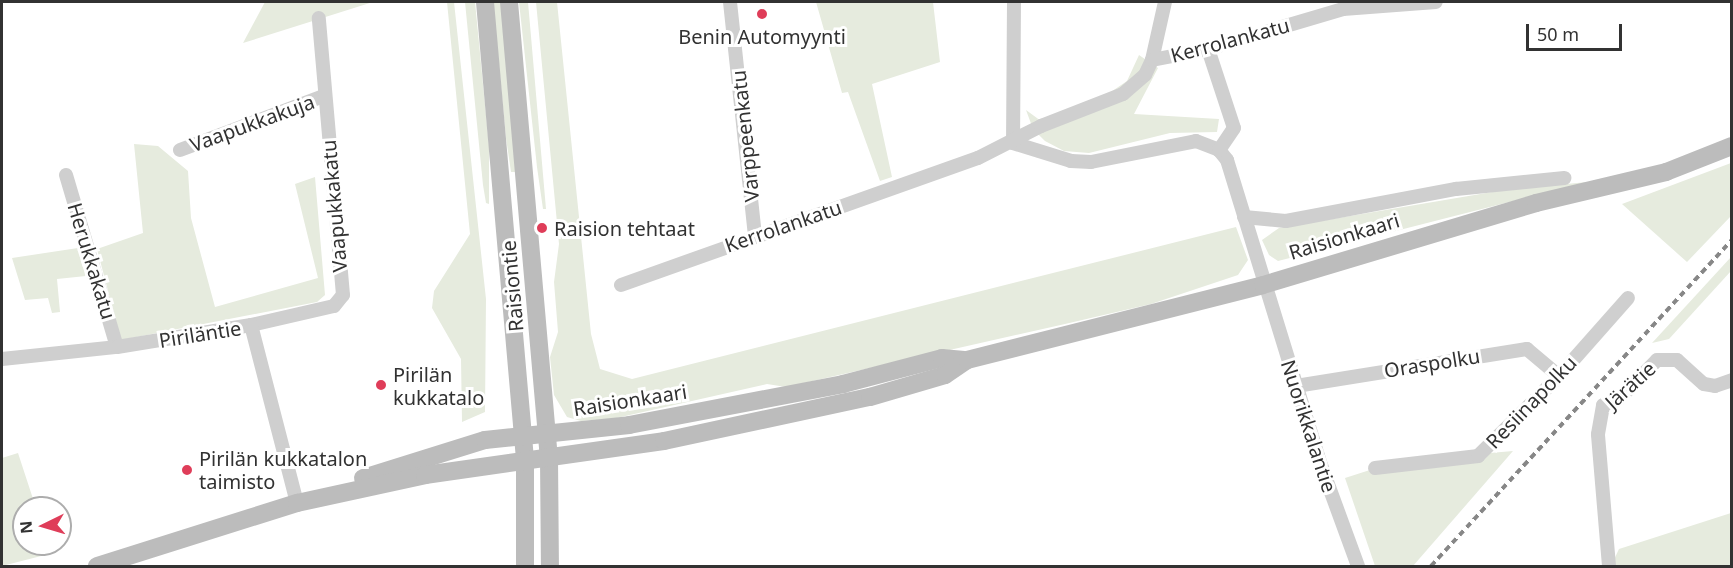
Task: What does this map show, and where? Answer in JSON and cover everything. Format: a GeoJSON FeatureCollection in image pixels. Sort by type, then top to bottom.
{"type":"FeatureCollection","features":[{"type":"Feature","properties":{"kind":"main road","name":"Raisiontie"},"geometry":{"type":"LineString","coordinates":[[485,2],[525,460],[525,567]]}},
{"type":"Feature","properties":{"kind":"main road","name":"Raisiontie"},"geometry":{"type":"LineString","coordinates":[[509,2],[548,434],[550,567]]}},
{"type":"Feature","properties":{"kind":"main road","name":"Raisionkaari"},"geometry":{"type":"LineString","coordinates":[[97,567],[301,502],[439,452],[485,440],[629,425],[760,400],[942,358],[966,360],[1263,285],[1536,203],[1666,172],[1731,146]]}},
{"type":"Feature","properties":{"kind":"main road","name":"Raisionkaari"},"geometry":{"type":"LineString","coordinates":[[301,502],[425,475],[664,441],[848,403],[945,375],[966,360]]}},
{"type":"Feature","properties":{"kind":"street","name":"Varppeenkatu"},"geometry":{"type":"LineString","coordinates":[[730,2],[755,235]]}},
{"type":"Feature","properties":{"kind":"street"},"geometry":{"type":"LineString","coordinates":[[1014,2],[1013,143],[1081,162],[1183,141],[1196,141],[1219,150],[1227,160],[1263,285]]}},
{"type":"Feature","properties":{"kind":"street"},"geometry":{"type":"LineString","coordinates":[[1152,60],[1165,2]]}},
{"type":"Feature","properties":{"kind":"street","name":"Kerrolankatu"},"geometry":{"type":"LineString","coordinates":[[621,285],[1013,143],[1041,126],[1123,94],[1145,75],[1152,60],[1208,49],[1343,9],[1436,2]]}},
{"type":"Feature","properties":{"kind":"street","name":"Vaapukkakatu"},"geometry":{"type":"LineString","coordinates":[[251,325],[334,306],[342,296],[319,18]]}},
{"type":"Feature","properties":{"kind":"street"},"geometry":{"type":"LineString","coordinates":[[1208,49],[1234,128],[1219,150]]}},
{"type":"Feature","properties":{"kind":"street","name":"Vaapukkakuja"},"geometry":{"type":"LineString","coordinates":[[180,150],[324,96]]}},
{"type":"Feature","properties":{"kind":"street","name":"Herukkakatu"},"geometry":{"type":"LineString","coordinates":[[66,175],[117,347]]}},
{"type":"Feature","properties":{"kind":"street"},"geometry":{"type":"LineString","coordinates":[[1244,217],[1286,221],[1456,189],[1564,178]]}},
{"type":"Feature","properties":{"kind":"street","name":"Nuorikkalantie"},"geometry":{"type":"LineString","coordinates":[[1263,285],[1358,567]]}},
{"type":"Feature","properties":{"kind":"street","name":"Resiinapolku"},"geometry":{"type":"LineString","coordinates":[[1375,468],[1478,456],[1559,376],[1628,298]]}},
{"type":"Feature","properties":{"kind":"street","name":"Piriläntie"},"geometry":{"type":"LineString","coordinates":[[2,359],[117,347],[251,325],[301,502]]}},
{"type":"Feature","properties":{"kind":"street","name":"Oraspolku"},"geometry":{"type":"LineString","coordinates":[[1296,386],[1527,349],[1559,376]]}},
{"type":"Feature","properties":{"kind":"street","name":"Järätie"},"geometry":{"type":"LineString","coordinates":[[1609,567],[1610,547],[1598,434],[1603,405],[1619,399],[1650,365],[1667,358],[1677,360],[1704,384],[1715,386],[1731,380]]}},
{"type":"Feature","properties":{"kind":"shaded area"},"geometry":{"type":"Polygon","coordinates":[[[265,2],[373,2],[243,43],[265,2]]]}},
{"type":"Feature","properties":{"kind":"shaded area"},"geometry":{"type":"Polygon","coordinates":[[[447,2],[454,2],[486,299],[485,412],[462,422],[461,359],[432,308],[434,291],[470,234],[447,2]]]}},
{"type":"Feature","properties":{"kind":"shaded area"},"geometry":{"type":"Polygon","coordinates":[[[465,2],[475,2],[489,146],[489,204],[486,203],[483,185],[465,2]]]}},
{"type":"Feature","properties":{"kind":"shaded area"},"geometry":{"type":"Polygon","coordinates":[[[493,2],[501,2],[517,172],[511,172],[506,138],[493,2]]]}},
{"type":"Feature","properties":{"kind":"shaded area"},"geometry":{"type":"Polygon","coordinates":[[[519,2],[528,2],[546,209],[543,209],[537,167],[519,2]]]}},
{"type":"Feature","properties":{"kind":"shaded area"},"geometry":{"type":"Polygon","coordinates":[[[536,2],[557,2],[591,334],[600,369],[632,379],[1236,227],[1248,260],[1238,275],[1151,304],[1065,324],[786,387],[767,384],[612,419],[581,421],[567,417],[554,395],[550,357],[558,332],[554,282],[559,244],[536,2]]]}},
{"type":"Feature","properties":{"kind":"shaded area"},"geometry":{"type":"Polygon","coordinates":[[[816,2],[933,2],[940,62],[872,84],[892,177],[880,181],[848,92],[842,93],[816,2]]]}},
{"type":"Feature","properties":{"kind":"shaded area"},"geometry":{"type":"Polygon","coordinates":[[[1139,55],[1158,68],[1134,114],[1219,119],[1217,132],[1170,133],[1089,153],[1064,151],[1045,141],[1033,129],[1026,110],[1041,121],[1105,96],[1127,81],[1139,55]]]}},
{"type":"Feature","properties":{"kind":"shaded area"},"geometry":{"type":"Polygon","coordinates":[[[134,144],[158,146],[188,171],[191,218],[215,307],[318,278],[295,184],[315,177],[325,295],[317,302],[121,340],[97,249],[143,233],[134,144]]]}},
{"type":"Feature","properties":{"kind":"shaded area"},"geometry":{"type":"Polygon","coordinates":[[[1731,163],[1731,216],[1687,262],[1622,204],[1731,163]]]}},
{"type":"Feature","properties":{"kind":"shaded area"},"geometry":{"type":"Polygon","coordinates":[[[1588,182],[1278,261],[1269,255],[1262,240],[1279,228],[1510,189],[1588,182]]]}},
{"type":"Feature","properties":{"kind":"shaded area"},"geometry":{"type":"Polygon","coordinates":[[[78,248],[86,276],[57,279],[60,312],[52,313],[48,298],[25,300],[12,258],[78,248]]]}},
{"type":"Feature","properties":{"kind":"shaded area"},"geometry":{"type":"Polygon","coordinates":[[[1731,257],[1731,271],[1669,339],[1652,343],[1731,257]]]}},
{"type":"Feature","properties":{"kind":"shaded area"},"geometry":{"type":"Polygon","coordinates":[[[1513,451],[1413,566],[1375,566],[1345,478],[1398,461],[1513,451]]]}},
{"type":"Feature","properties":{"kind":"shaded area"},"geometry":{"type":"Polygon","coordinates":[[[18,453],[32,496],[12,496],[12,556],[41,556],[2,566],[2,458],[18,453]]]}},
{"type":"Feature","properties":{"kind":"shaded area"},"geometry":{"type":"Polygon","coordinates":[[[1731,513],[1731,566],[1611,566],[1619,549],[1731,513]]]}},
{"type":"Feature","properties":{"kind":"railway"},"geometry":{"type":"LineString","coordinates":[[1431,566],[1732,240]]}},
{"type":"Feature","properties":{"kind":"place","name":"Benin Automyynti"},"geometry":{"type":"Point","coordinates":[762,14]}},
{"type":"Feature","properties":{"kind":"place","name":"Raision tehtaat"},"geometry":{"type":"Point","coordinates":[542,228]}},
{"type":"Feature","properties":{"kind":"place","name":"Pirilän kukkatalo"},"geometry":{"type":"Point","coordinates":[381,385]}},
{"type":"Feature","properties":{"kind":"place","name":"Pirilän kukkatalon taimisto"},"geometry":{"type":"Point","coordinates":[187,470]}}]}
